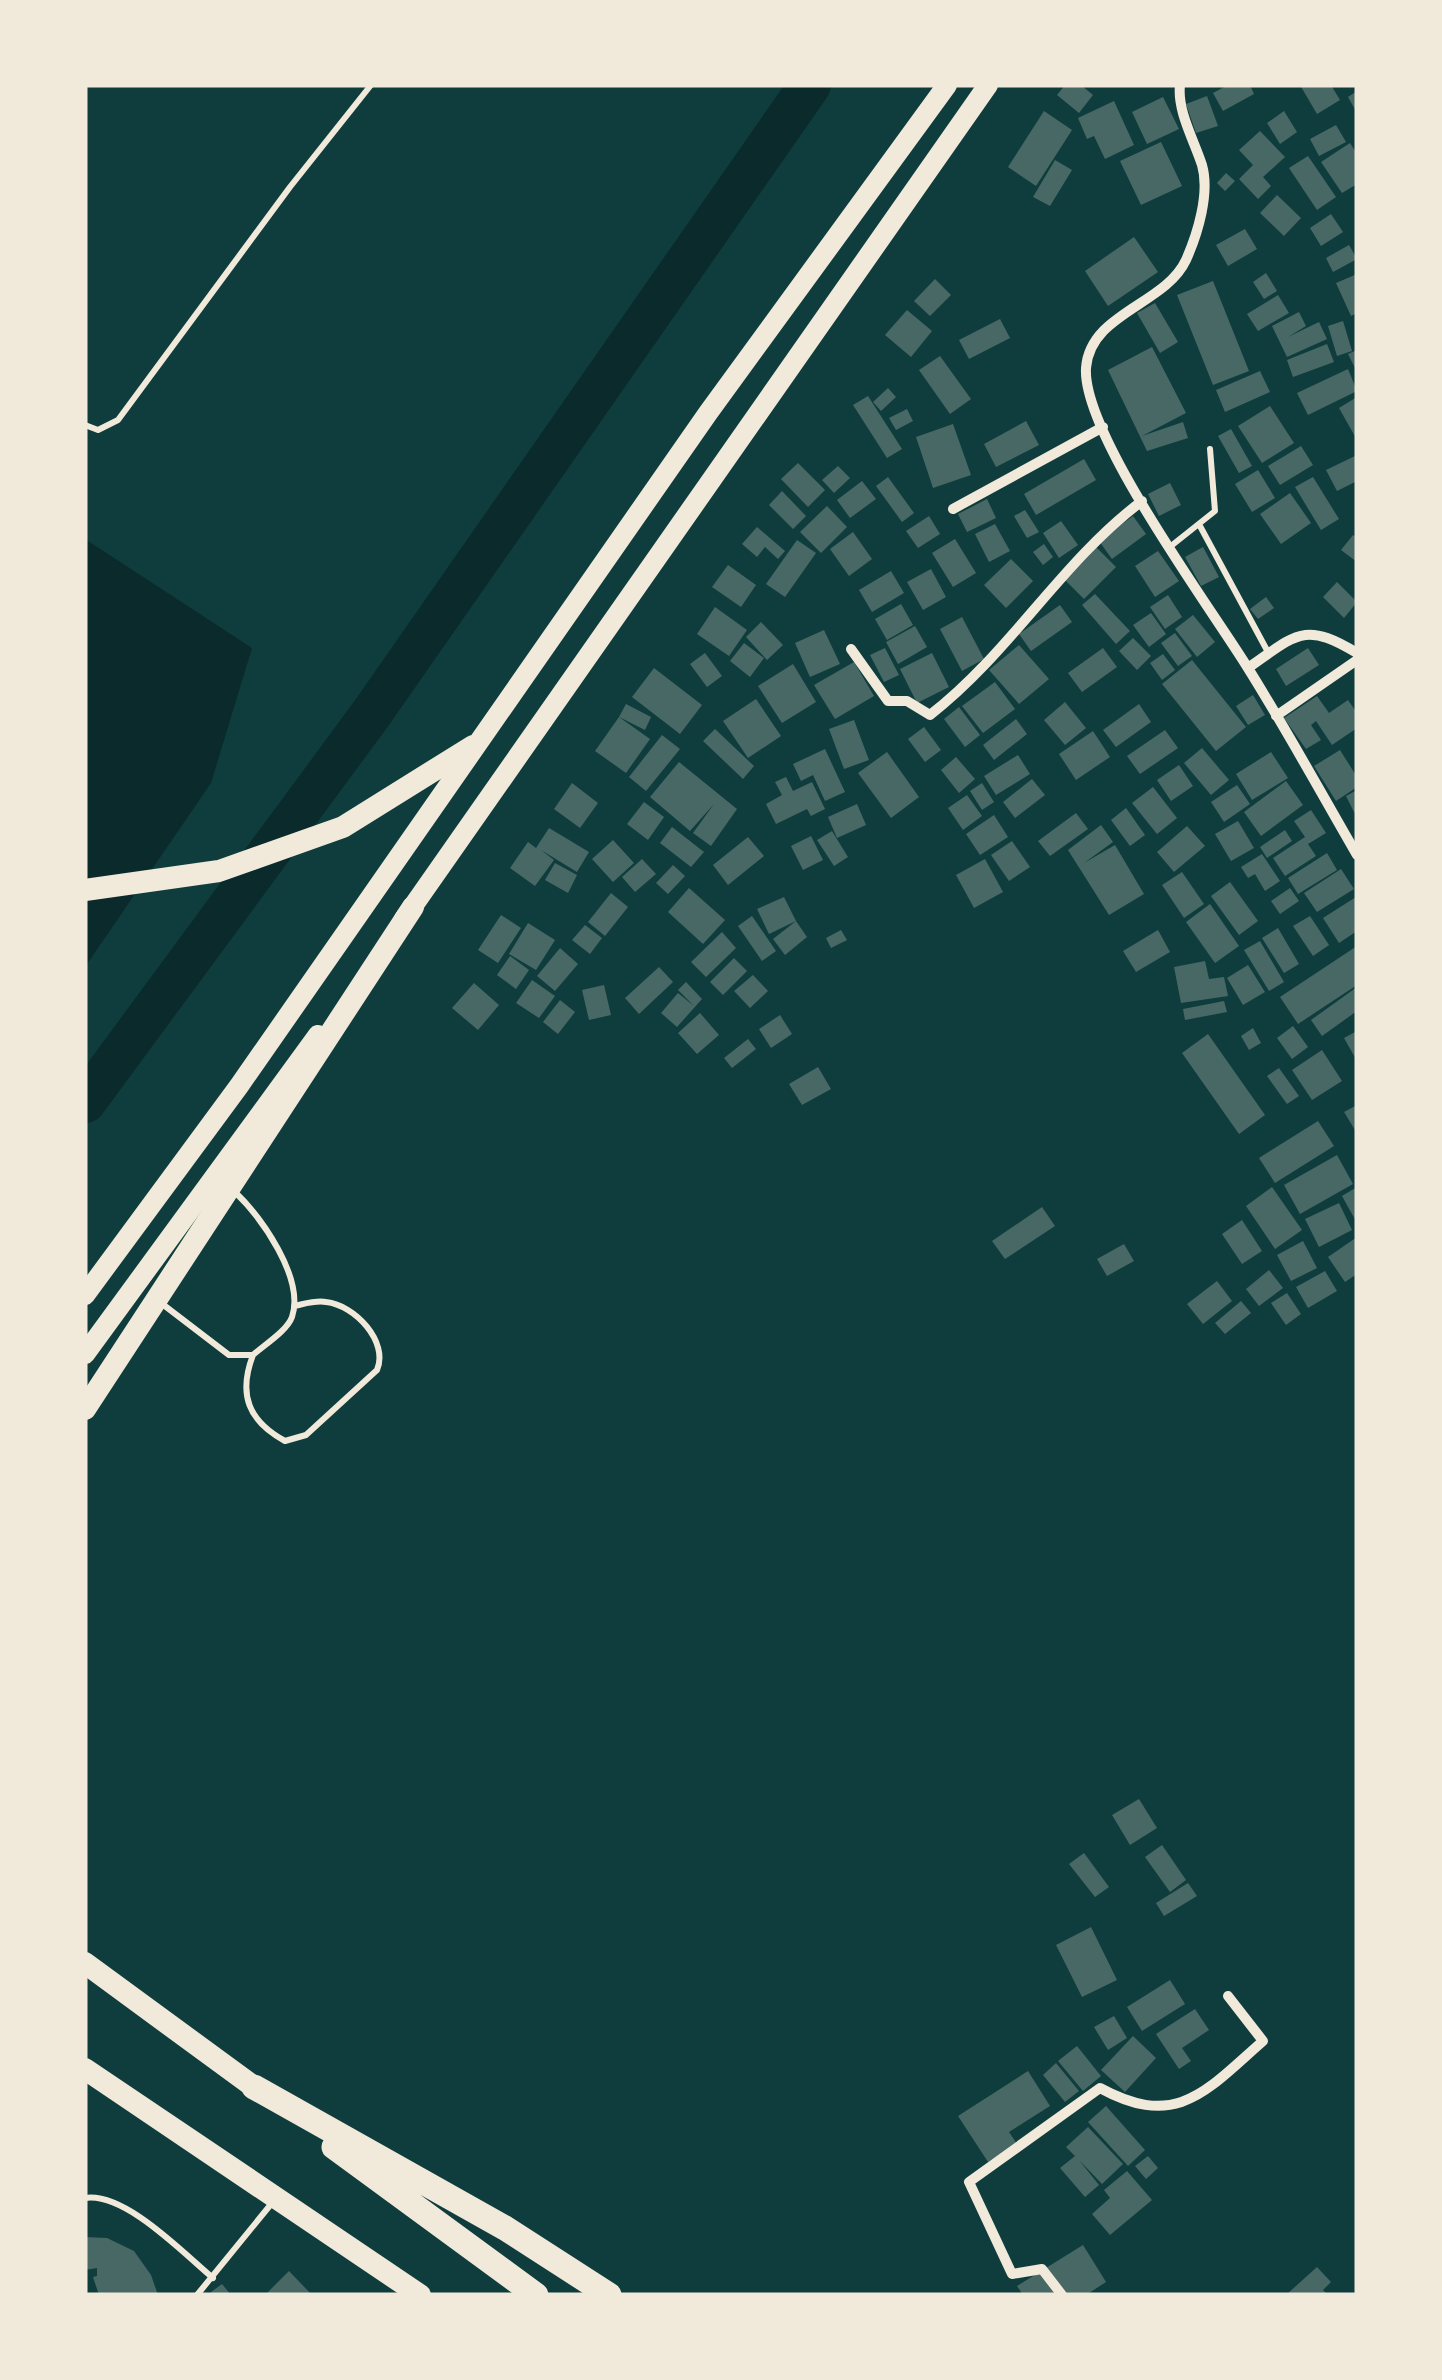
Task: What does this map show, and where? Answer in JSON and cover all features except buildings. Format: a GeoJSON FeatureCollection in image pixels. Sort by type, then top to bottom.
{"type":"FeatureCollection","features":[{"type":"Feature","properties":{"kind":"highway"},"geometry":{"type":"LineString","coordinates":[[254,2086],[536,2295]]}},
{"type":"Feature","properties":{"kind":"highway"},"geometry":{"type":"LineString","coordinates":[[254,2086],[505,2228],[609,2295]]}},
{"type":"Feature","properties":{"kind":"main road"},"geometry":{"type":"LineString","coordinates":[[85,1296],[239,1086],[473,746],[947,85]]}},
{"type":"Feature","properties":{"kind":"main road"},"geometry":{"type":"LineString","coordinates":[[85,1354],[413,907],[988,85]]}},
{"type":"Feature","properties":{"kind":"main road"},"geometry":{"type":"LineString","coordinates":[[85,890],[219,871],[343,827],[473,746]]}},
{"type":"Feature","properties":{"kind":"main road"},"geometry":{"type":"LineString","coordinates":[[85,1409],[413,907]]}},
{"type":"Feature","properties":{"kind":"main road"},"geometry":{"type":"LineString","coordinates":[[85,1962],[254,2086]]}},
{"type":"Feature","properties":{"kind":"main road"},"geometry":{"type":"LineString","coordinates":[[85,2070],[420,2295]]}},
{"type":"Feature","properties":{"kind":"street"},"geometry":{"type":"LineString","coordinates":[[1180,85],[1180,102],[1202,167],[1204,194],[1181,269],[1107,328],[1088,355],[1086,372],[1102,427],[1142,501],[1248,668],[1357,854]]}},
{"type":"Feature","properties":{"kind":"street"},"geometry":{"type":"LineString","coordinates":[[954,509],[1102,427]]}},
{"type":"Feature","properties":{"kind":"street"},"geometry":{"type":"LineString","coordinates":[[851,649],[888,702],[907,700],[930,715],[981,672],[1100,533],[1142,501]]}},
{"type":"Feature","properties":{"kind":"street"},"geometry":{"type":"LineString","coordinates":[[1248,668],[1307,632],[1318,632],[1357,657],[1276,716]]}},
{"type":"Feature","properties":{"kind":"street"},"geometry":{"type":"LineString","coordinates":[[1062,2295],[1042,2269],[1012,2274],[969,2182],[1100,2088],[1132,2106],[1154,2108],[1192,2102],[1263,2041],[1228,1996]]}},
{"type":"Feature","properties":{"kind":"lane"},"geometry":{"type":"LineString","coordinates":[[85,425],[98,430],[118,420],[290,187],[371,85]]}},
{"type":"Feature","properties":{"kind":"lane"},"geometry":{"type":"LineString","coordinates":[[1171,546],[1212,518],[1216,504],[1210,448]]}},
{"type":"Feature","properties":{"kind":"lane"},"geometry":{"type":"LineString","coordinates":[[1200,526],[1269,654]]}},
{"type":"Feature","properties":{"kind":"lane"},"geometry":{"type":"LineString","coordinates":[[231,1187],[261,1218],[276,1245],[294,1306],[291,1322],[252,1356],[245,1375],[246,1404],[268,1432],[284,1441],[306,1435],[377,1370],[382,1358],[378,1341],[340,1306],[324,1301],[294,1306]]}},
{"type":"Feature","properties":{"kind":"lane"},"geometry":{"type":"LineString","coordinates":[[158,1300],[229,1355],[252,1356]]}},
{"type":"Feature","properties":{"kind":"lane"},"geometry":{"type":"LineString","coordinates":[[85,2198],[109,2200],[131,2211],[214,2278]]}},
{"type":"Feature","properties":{"kind":"lane"},"geometry":{"type":"LineString","coordinates":[[197,2295],[274,2200]]}},
{"type":"Feature","properties":{"kind":"water"},"geometry":{"type":"Polygon","coordinates":[[[85,539],[252,648],[211,783],[85,967],[85,539]]]}},
{"type":"Feature","properties":{"kind":"waterway"},"geometry":{"type":"LineString","coordinates":[[85,1102],[371,714],[810,85]]}}]}
